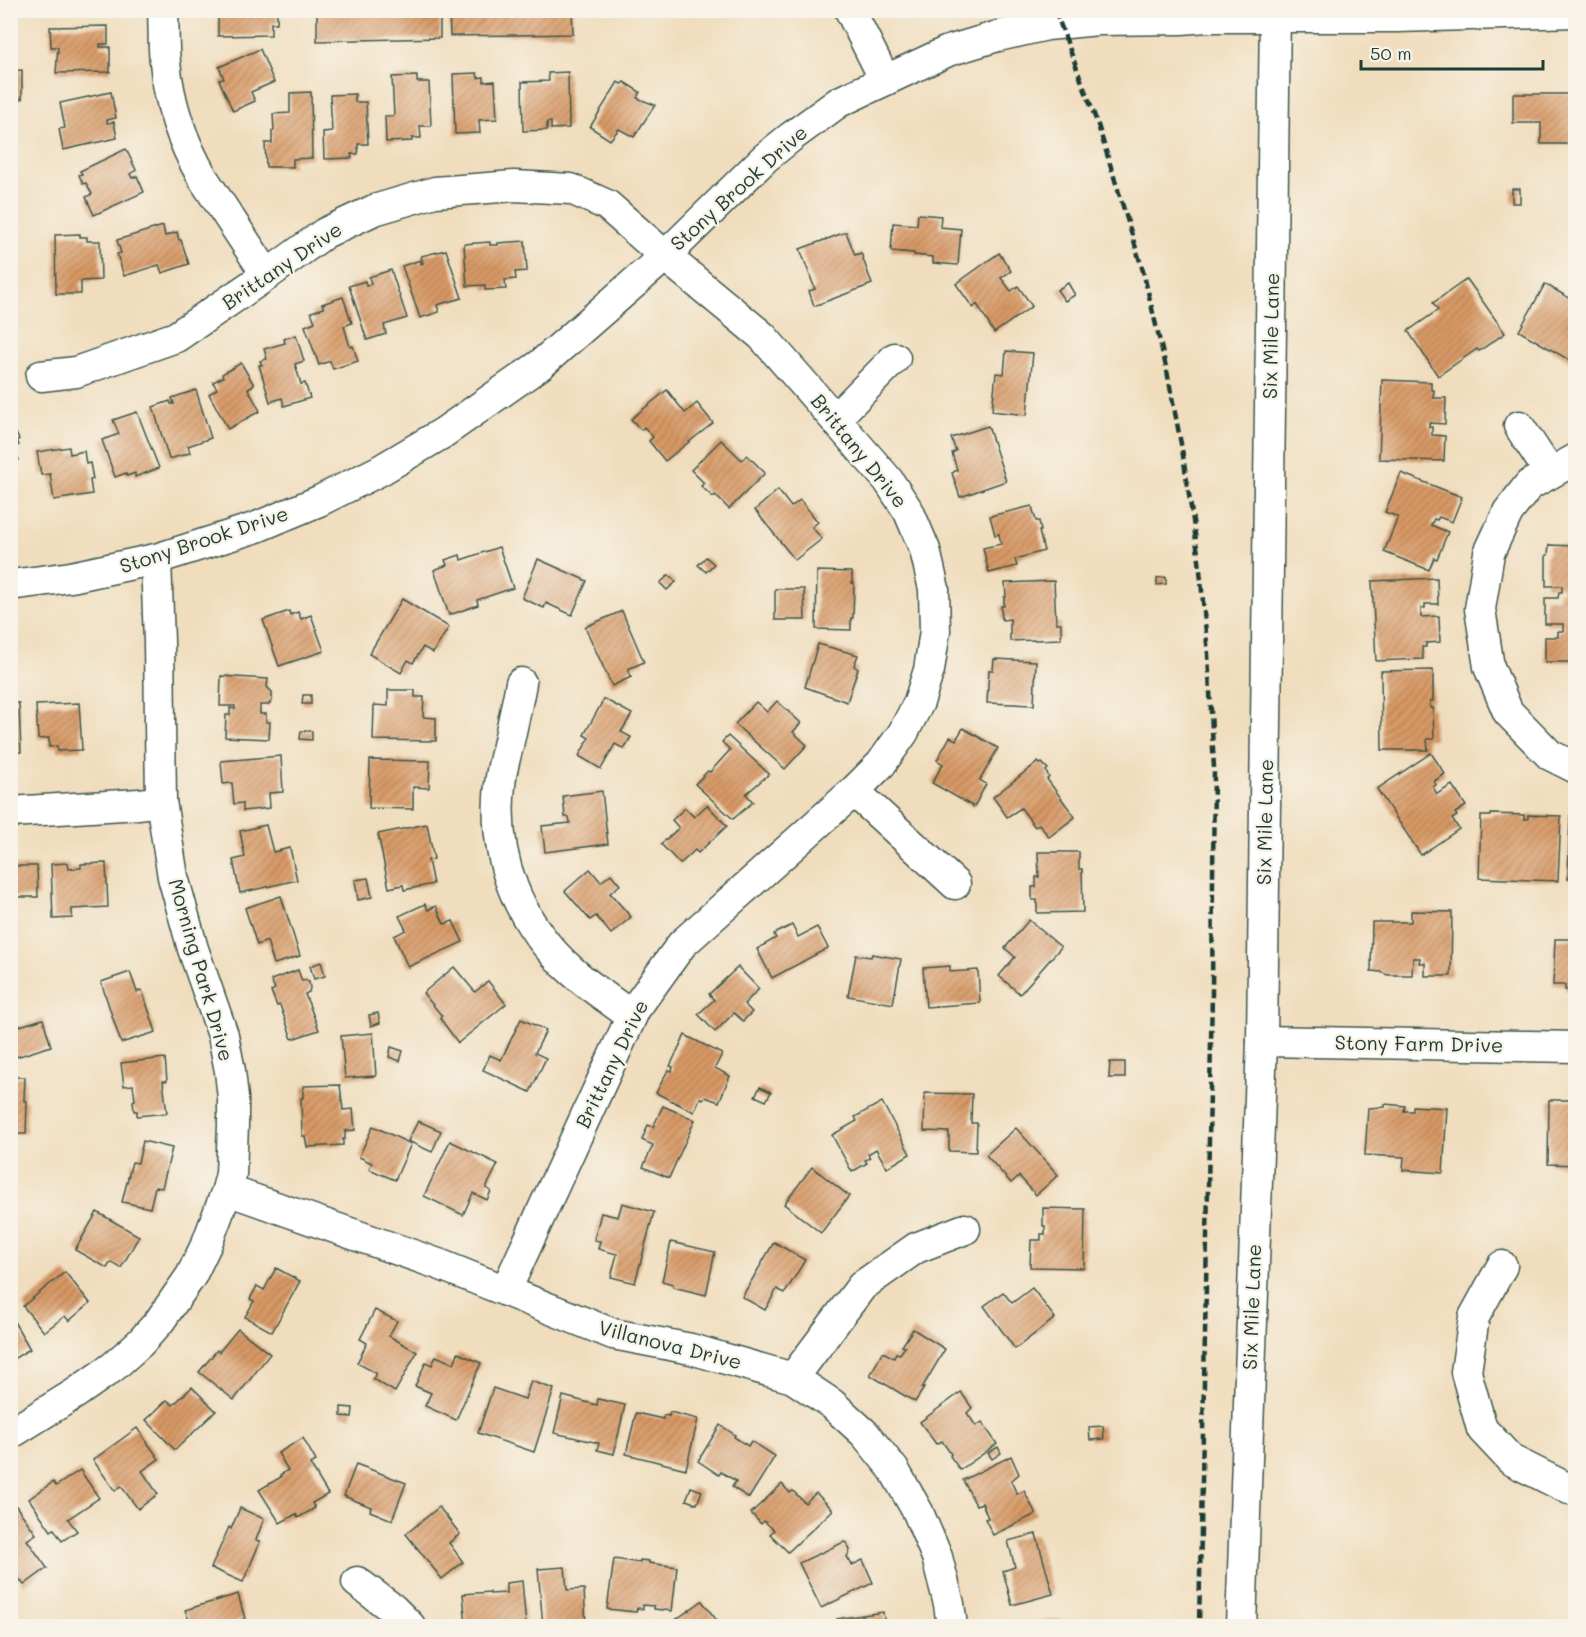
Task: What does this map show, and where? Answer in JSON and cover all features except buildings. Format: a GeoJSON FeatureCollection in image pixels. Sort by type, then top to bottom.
{"type":"FeatureCollection","features":[{"type":"Feature","properties":{"kind":"street"},"geometry":{"type":"LineString","coordinates":[[164,10],[164,60],[170,98],[181,131],[203,178],[267,275]]}},
{"type":"Feature","properties":{"kind":"street"},"geometry":{"type":"LineString","coordinates":[[850,10],[885,80]]}},
{"type":"Feature","properties":{"kind":"street","name":"Stony Brook Drive"},"geometry":{"type":"LineString","coordinates":[[10,585],[71,577],[156,559],[257,527],[319,501],[379,471],[443,433],[540,364],[665,256],[765,158],[791,137],[839,102],[948,51],[998,36],[1047,25],[1098,21],[1275,13],[1397,17],[1575,12]]}},
{"type":"Feature","properties":{"kind":"street","name":"Six Mile Lane"},"geometry":{"type":"LineString","coordinates":[[1241,1626],[1262,1041],[1275,13]]}},
{"type":"Feature","properties":{"kind":"street","name":"Brittany Drive"},"geometry":{"type":"LineString","coordinates":[[41,376],[76,372],[177,337],[325,233],[374,210],[435,192],[514,186],[571,189],[607,204],[665,256],[762,336],[888,480],[909,512],[925,550],[934,589],[935,631],[929,670],[919,702],[903,733],[881,764],[854,791],[682,944],[631,1016],[506,1290]]}},
{"type":"Feature","properties":{"kind":"street"},"geometry":{"type":"LineString","coordinates":[[835,419],[896,358]]}},
{"type":"Feature","properties":{"kind":"street"},"geometry":{"type":"LineString","coordinates":[[1519,426],[1563,466],[1529,485],[1508,512],[1489,553],[1480,609],[1489,667],[1508,712],[1550,755],[1575,768]]}},
{"type":"Feature","properties":{"kind":"street","name":"Morning Park Drive"},"geometry":{"type":"LineString","coordinates":[[10,1434],[76,1393],[112,1367],[140,1343],[159,1322],[191,1276],[207,1243],[231,1174],[233,1098],[230,1071],[223,1035],[193,949],[173,877],[161,801],[156,559]]}},
{"type":"Feature","properties":{"kind":"street"},"geometry":{"type":"LineString","coordinates":[[521,683],[499,793],[500,847],[508,879],[524,913],[546,946],[573,972],[631,1016]]}},
{"type":"Feature","properties":{"kind":"street"},"geometry":{"type":"LineString","coordinates":[[854,791],[955,884]]}},
{"type":"Feature","properties":{"kind":"street"},"geometry":{"type":"LineString","coordinates":[[10,812],[161,801]]}},
{"type":"Feature","properties":{"kind":"street","name":"Stony Farm Drive"},"geometry":{"type":"LineString","coordinates":[[1262,1041],[1575,1047]]}},
{"type":"Feature","properties":{"kind":"street","name":"Villanova Drive"},"geometry":{"type":"LineString","coordinates":[[227,1190],[441,1265],[613,1334],[691,1348],[793,1378],[832,1404],[865,1434],[894,1470],[918,1512],[937,1557],[950,1604],[952,1626]]}},
{"type":"Feature","properties":{"kind":"street"},"geometry":{"type":"LineString","coordinates":[[793,1378],[862,1286],[916,1248],[965,1229]]}},
{"type":"Feature","properties":{"kind":"street"},"geometry":{"type":"LineString","coordinates":[[1502,1266],[1474,1317],[1466,1372],[1482,1429],[1511,1460],[1575,1490]]}},
{"type":"Feature","properties":{"kind":"street"},"geometry":{"type":"LineString","coordinates":[[357,1582],[393,1609],[410,1626]]}},
{"type":"Feature","properties":{"kind":"railway"},"geometry":{"type":"LineString","coordinates":[[1055,10],[1098,125],[1143,271],[1167,371],[1199,560],[1208,654],[1214,768],[1212,993],[1199,1626]]}}]}
